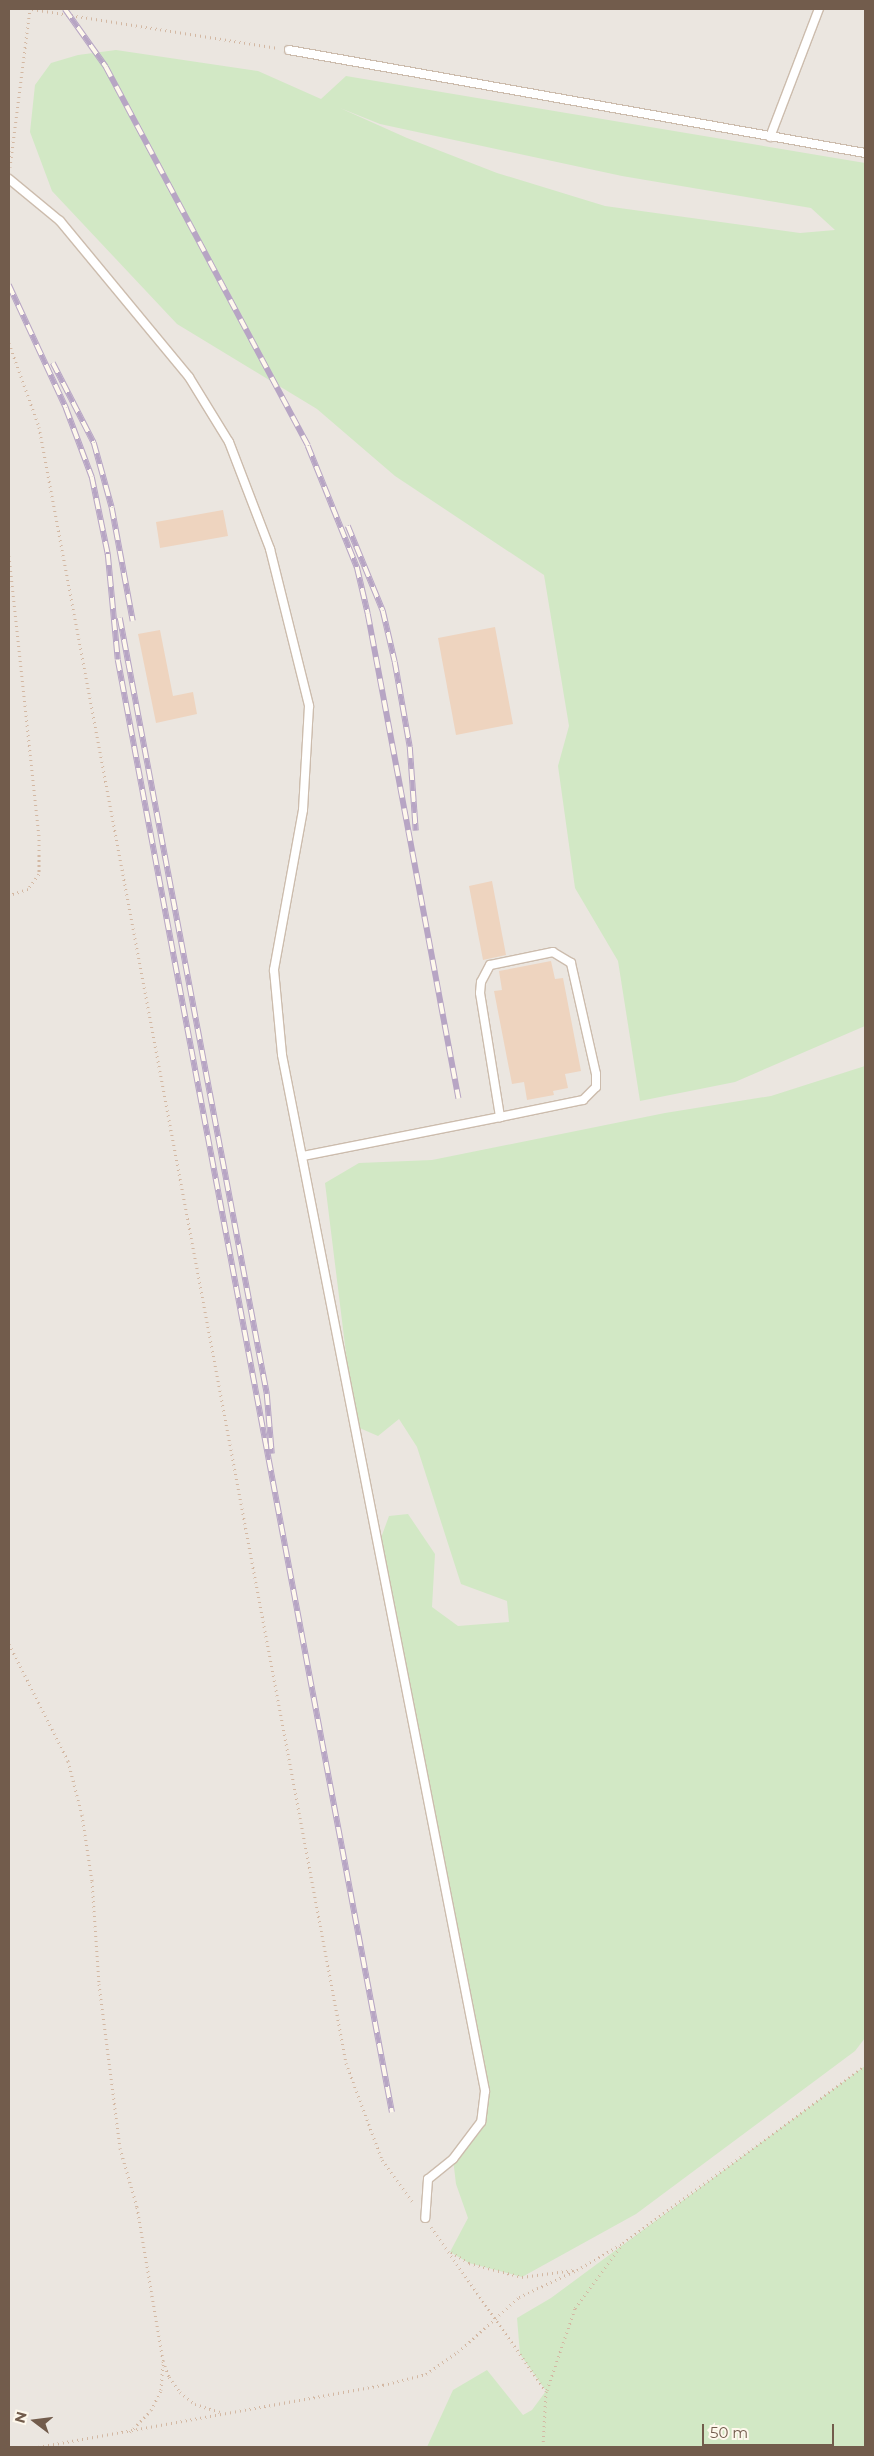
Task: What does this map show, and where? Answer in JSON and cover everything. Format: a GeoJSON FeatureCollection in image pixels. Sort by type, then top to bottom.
{"type":"FeatureCollection","features":[{"type":"Feature","properties":{"kind":"lane"},"geometry":{"type":"LineString","coordinates":[[770,136],[819,9]]}},
{"type":"Feature","properties":{"kind":"lane"},"geometry":{"type":"LineString","coordinates":[[289,50],[865,153]]}},
{"type":"Feature","properties":{"kind":"lane"},"geometry":{"type":"LineString","coordinates":[[9,177],[60,221],[190,377],[228,442],[270,549],[309,706],[303,810],[274,970],[282,1055],[485,2091],[481,2122],[453,2159],[428,2179],[425,2218]]}},
{"type":"Feature","properties":{"kind":"lane"},"geometry":{"type":"LineString","coordinates":[[303,1156],[500,1117],[583,1100],[596,1087],[596,1074],[571,963],[552,952],[490,965],[481,982],[480,993],[500,1117]]}},
{"type":"Feature","properties":{"kind":"path"},"geometry":{"type":"LineString","coordinates":[[9,177],[31,9],[289,50]]}},
{"type":"Feature","properties":{"kind":"path"},"geometry":{"type":"LineString","coordinates":[[9,343],[39,427],[346,2063],[382,2160],[450,2252],[546,2391]]}},
{"type":"Feature","properties":{"kind":"path"},"geometry":{"type":"LineString","coordinates":[[9,556],[39,845],[39,874],[28,889],[9,895]]}},
{"type":"Feature","properties":{"kind":"path"},"geometry":{"type":"LineString","coordinates":[[9,1644],[68,1761],[82,1815],[92,1881],[99,1984],[120,2148],[137,2207],[163,2361],[161,2390],[151,2410],[130,2432]]}},
{"type":"Feature","properties":{"kind":"path"},"geometry":{"type":"LineString","coordinates":[[38,2447],[130,2432],[221,2412],[383,2385],[426,2374],[458,2352],[519,2297],[577,2270],[623,2243],[865,2066]]}},
{"type":"Feature","properties":{"kind":"path"},"geometry":{"type":"LineString","coordinates":[[544,2447],[546,2391],[575,2308],[623,2243]]}},
{"type":"Feature","properties":{"kind":"path"},"geometry":{"type":"LineString","coordinates":[[450,2252],[469,2263],[522,2277],[577,2270]]}},
{"type":"Feature","properties":{"kind":"path"},"geometry":{"type":"LineString","coordinates":[[163,2361],[180,2392],[195,2404],[221,2412]]}},
{"type":"Feature","properties":{"kind":"shaded area"},"geometry":{"type":"Polygon","coordinates":[[[9,9],[865,9],[865,2447],[9,2447],[9,9]]]}},
{"type":"Feature","properties":{"kind":"green space"},"geometry":{"type":"Polygon","coordinates":[[[116,50],[258,71],[321,99],[346,76],[865,163],[865,1026],[735,1082],[640,1101],[618,961],[575,888],[558,766],[569,726],[544,575],[395,476],[317,409],[177,324],[52,191],[30,132],[35,85],[51,63],[78,55],[116,50]],[[340,108],[407,138],[497,173],[605,206],[800,233],[835,230],[811,208],[622,176],[380,124],[340,108]]]}},
{"type":"Feature","properties":{"kind":"green space"},"geometry":{"type":"Polygon","coordinates":[[[865,1066],[865,2038],[855,2051],[636,2214],[522,2277],[469,2263],[450,2252],[468,2218],[456,2184],[453,2159],[481,2122],[485,2091],[378,1546],[389,1516],[408,1514],[435,1554],[432,1607],[458,1626],[509,1622],[507,1601],[461,1584],[417,1447],[399,1419],[378,1436],[355,1426],[325,1183],[359,1163],[432,1160],[665,1113],[771,1096],[865,1066]]]}},
{"type":"Feature","properties":{"kind":"green space"},"geometry":{"type":"Polygon","coordinates":[[[865,2066],[865,2447],[427,2447],[453,2390],[487,2370],[523,2415],[532,2410],[546,2391],[520,2354],[517,2318],[551,2298],[865,2066]]]}},
{"type":"Feature","properties":{"kind":"building"},"geometry":{"type":"Polygon","coordinates":[[[223,510],[228,536],[160,548],[156,522],[223,510]]]}},
{"type":"Feature","properties":{"kind":"building"},"geometry":{"type":"Polygon","coordinates":[[[495,627],[513,724],[456,735],[438,638],[495,627]]]}},
{"type":"Feature","properties":{"kind":"building"},"geometry":{"type":"Polygon","coordinates":[[[160,630],[173,696],[193,692],[197,714],[156,723],[138,634],[160,630]]]}},
{"type":"Feature","properties":{"kind":"building"},"geometry":{"type":"Polygon","coordinates":[[[492,881],[506,955],[483,960],[469,886],[492,881]]]}},
{"type":"Feature","properties":{"kind":"building"},"geometry":{"type":"Polygon","coordinates":[[[551,961],[555,979],[563,978],[581,1071],[565,1074],[568,1088],[553,1091],[554,1095],[527,1100],[524,1082],[512,1084],[494,991],[502,990],[499,971],[551,961]]]}},
{"type":"Feature","properties":{"kind":"railway"},"geometry":{"type":"LineString","coordinates":[[65,9],[106,67],[308,446],[357,567],[368,614],[459,1099]]}},
{"type":"Feature","properties":{"kind":"railway"},"geometry":{"type":"LineString","coordinates":[[9,285],[66,408],[92,477],[108,554],[118,660],[392,2112]]}},
{"type":"Feature","properties":{"kind":"railway"},"geometry":{"type":"LineString","coordinates":[[53,363],[94,443],[112,508],[133,621]]}},
{"type":"Feature","properties":{"kind":"railway"},"geometry":{"type":"LineString","coordinates":[[348,526],[383,611],[395,662],[410,747],[416,831]]}},
{"type":"Feature","properties":{"kind":"railway"},"geometry":{"type":"LineString","coordinates":[[120,618],[267,1394],[272,1454]]}}]}
